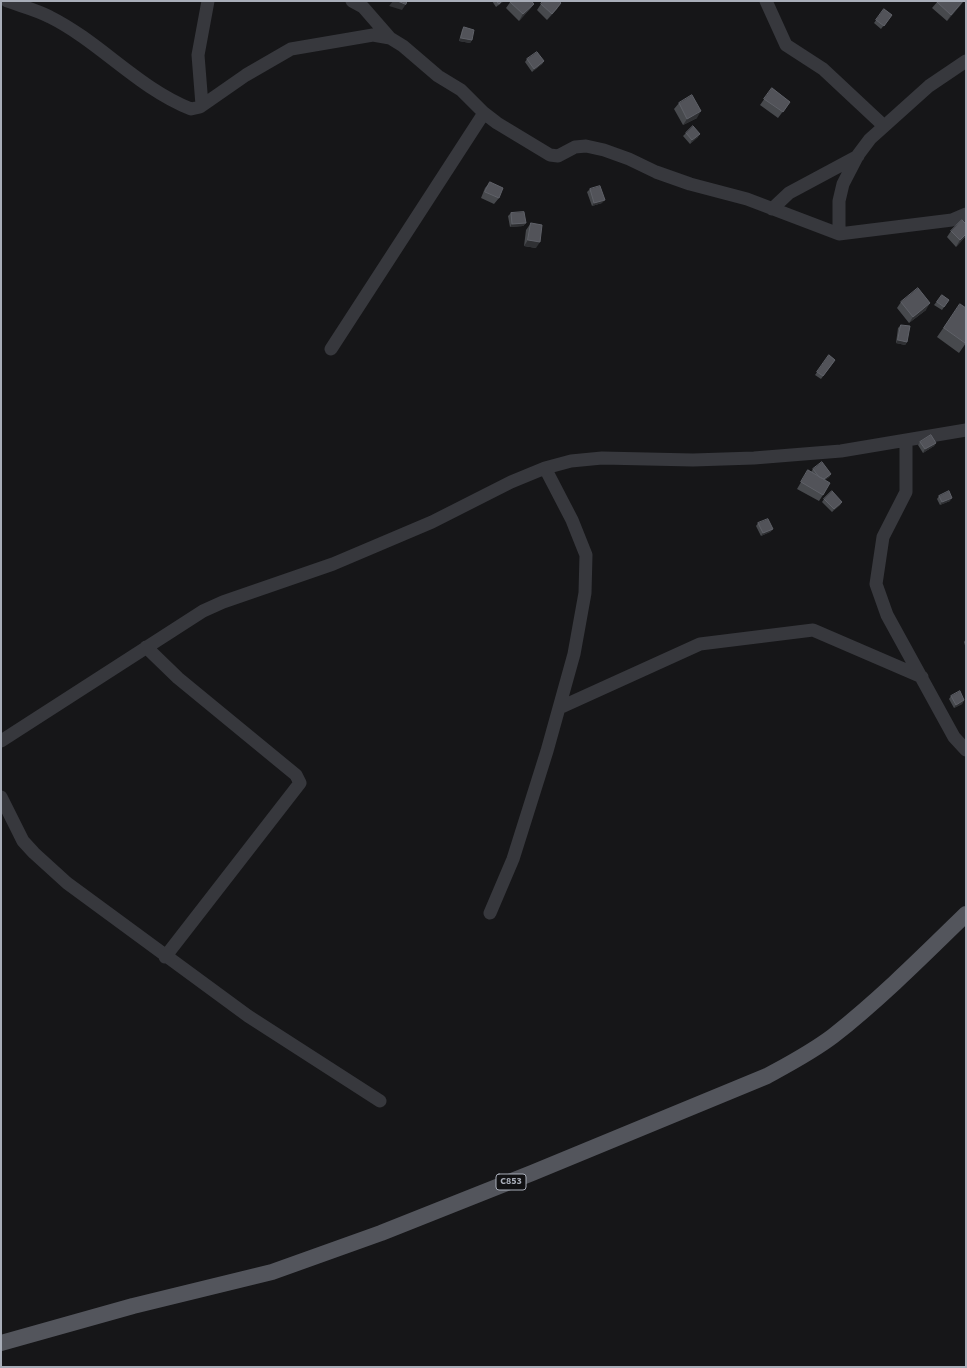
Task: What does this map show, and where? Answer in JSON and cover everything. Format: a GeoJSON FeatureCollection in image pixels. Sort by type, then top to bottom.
{"type":"FeatureCollection","features":[{"type":"Feature","properties":{"kind":"main road","name":"C853"},"geometry":{"type":"LineString","coordinates":[[1,1344],[133,1306],[272,1272],[532,1174],[767,1076],[832,1037],[917,963],[966,914]]}},
{"type":"Feature","properties":{"kind":"street"},"geometry":{"type":"LineString","coordinates":[[7,1],[50,17],[78,35],[146,84],[183,106],[191,109],[202,105],[246,75],[291,49],[373,35],[390,38]]}},
{"type":"Feature","properties":{"kind":"street"},"geometry":{"type":"LineString","coordinates":[[202,105],[198,55],[208,1]]}},
{"type":"Feature","properties":{"kind":"street"},"geometry":{"type":"LineString","coordinates":[[352,1],[363,7],[390,38],[403,46],[438,76],[461,90],[484,113],[513,133],[550,155],[558,156],[575,147],[586,146],[629,159],[656,172],[690,184],[747,199],[839,234],[952,220],[966,214]]}},
{"type":"Feature","properties":{"kind":"street"},"geometry":{"type":"LineString","coordinates":[[766,1],[786,46],[823,69],[884,126]]}},
{"type":"Feature","properties":{"kind":"street"},"geometry":{"type":"LineString","coordinates":[[839,234],[839,200],[843,184],[858,156],[870,139],[929,86],[966,61]]}},
{"type":"Feature","properties":{"kind":"street"},"geometry":{"type":"LineString","coordinates":[[332,350],[484,113]]}},
{"type":"Feature","properties":{"kind":"street"},"geometry":{"type":"LineString","coordinates":[[772,209],[789,193],[858,156]]}},
{"type":"Feature","properties":{"kind":"street"},"geometry":{"type":"LineString","coordinates":[[1,741],[203,611],[223,602],[333,564],[432,522],[511,482],[545,468],[571,461],[602,458],[693,460],[754,458],[841,451],[966,430]]}},
{"type":"Feature","properties":{"kind":"street"},"geometry":{"type":"LineString","coordinates":[[906,440],[906,492],[883,537],[876,584],[887,615],[954,737],[966,750]]}},
{"type":"Feature","properties":{"kind":"street"},"geometry":{"type":"LineString","coordinates":[[490,913],[513,859],[560,708],[574,654],[585,593],[586,555],[572,520],[545,468]]}},
{"type":"Feature","properties":{"kind":"street"},"geometry":{"type":"LineString","coordinates":[[560,708],[700,644],[813,630],[922,677]]}},
{"type":"Feature","properties":{"kind":"street"},"geometry":{"type":"LineString","coordinates":[[146,647],[178,678],[296,775],[300,784],[165,957]]}},
{"type":"Feature","properties":{"kind":"street"},"geometry":{"type":"LineString","coordinates":[[1,797],[14,825],[24,841],[34,853],[68,883],[165,957],[248,1016],[380,1101]]}},
{"type":"Feature","properties":{"kind":"building"},"geometry":{"type":"Polygon","coordinates":[[[398,1],[407,1],[406,4],[398,1]]]}},
{"type":"Feature","properties":{"kind":"building"},"geometry":{"type":"Polygon","coordinates":[[[531,1],[534,4],[523,14],[510,2],[531,1]]]}},
{"type":"Feature","properties":{"kind":"building"},"geometry":{"type":"Polygon","coordinates":[[[543,1],[559,1],[561,3],[552,14],[541,4],[543,1]]]}},
{"type":"Feature","properties":{"kind":"building"},"geometry":{"type":"Polygon","coordinates":[[[963,1],[951,15],[937,2],[963,1]]]}},
{"type":"Feature","properties":{"kind":"building"},"geometry":{"type":"Polygon","coordinates":[[[884,9],[892,15],[884,26],[876,20],[884,9]]]}},
{"type":"Feature","properties":{"kind":"building"},"geometry":{"type":"Polygon","coordinates":[[[464,27],[474,30],[472,40],[461,38],[464,27]]]}},
{"type":"Feature","properties":{"kind":"building"},"geometry":{"type":"Polygon","coordinates":[[[537,52],[544,61],[534,69],[527,59],[537,52]]]}},
{"type":"Feature","properties":{"kind":"building"},"geometry":{"type":"Polygon","coordinates":[[[772,88],[790,102],[783,112],[764,99],[772,88]]]}},
{"type":"Feature","properties":{"kind":"building"},"geometry":{"type":"Polygon","coordinates":[[[692,95],[701,111],[687,119],[679,103],[692,95]]]}},
{"type":"Feature","properties":{"kind":"building"},"geometry":{"type":"Polygon","coordinates":[[[693,126],[700,134],[692,140],[686,133],[693,126]]]}},
{"type":"Feature","properties":{"kind":"building"},"geometry":{"type":"Polygon","coordinates":[[[490,182],[503,188],[499,198],[485,192],[490,182]]]}},
{"type":"Feature","properties":{"kind":"building"},"geometry":{"type":"Polygon","coordinates":[[[600,186],[605,200],[594,203],[590,189],[600,186]]]}},
{"type":"Feature","properties":{"kind":"building"},"geometry":{"type":"Polygon","coordinates":[[[524,212],[526,223],[512,224],[511,213],[524,212]]]}},
{"type":"Feature","properties":{"kind":"building"},"geometry":{"type":"Polygon","coordinates":[[[962,220],[966,224],[966,234],[960,240],[951,231],[962,220]]]}},
{"type":"Feature","properties":{"kind":"building"},"geometry":{"type":"Polygon","coordinates":[[[531,223],[542,225],[540,242],[528,240],[531,223]]]}},
{"type":"Feature","properties":{"kind":"building"},"geometry":{"type":"Polygon","coordinates":[[[918,288],[930,303],[913,317],[901,302],[918,288]]]}},
{"type":"Feature","properties":{"kind":"building"},"geometry":{"type":"Polygon","coordinates":[[[942,295],[949,300],[944,307],[937,302],[942,295]]]}},
{"type":"Feature","properties":{"kind":"building"},"geometry":{"type":"Polygon","coordinates":[[[960,304],[966,308],[966,343],[944,328],[960,304]]]}},
{"type":"Feature","properties":{"kind":"building"},"geometry":{"type":"Polygon","coordinates":[[[901,325],[910,326],[907,342],[898,340],[901,325]]]}},
{"type":"Feature","properties":{"kind":"building"},"geometry":{"type":"Polygon","coordinates":[[[829,355],[835,360],[823,376],[817,372],[829,355]]]}},
{"type":"Feature","properties":{"kind":"building"},"geometry":{"type":"Polygon","coordinates":[[[931,435],[936,443],[925,449],[920,442],[931,435]]]}},
{"type":"Feature","properties":{"kind":"building"},"geometry":{"type":"Polygon","coordinates":[[[822,462],[831,474],[824,479],[819,477],[813,469],[822,462]]]}},
{"type":"Feature","properties":{"kind":"building"},"geometry":{"type":"Polygon","coordinates":[[[808,470],[830,483],[823,495],[801,482],[808,470]]]}},
{"type":"Feature","properties":{"kind":"building"},"geometry":{"type":"Polygon","coordinates":[[[832,491],[842,502],[834,509],[824,499],[832,491]]]}},
{"type":"Feature","properties":{"kind":"building"},"geometry":{"type":"Polygon","coordinates":[[[949,491],[952,498],[942,502],[939,496],[949,491]]]}},
{"type":"Feature","properties":{"kind":"building"},"geometry":{"type":"Polygon","coordinates":[[[768,519],[773,529],[763,533],[758,523],[768,519]]]}},
{"type":"Feature","properties":{"kind":"building"},"geometry":{"type":"Polygon","coordinates":[[[960,691],[964,700],[956,705],[951,696],[960,691]]]}}]}
